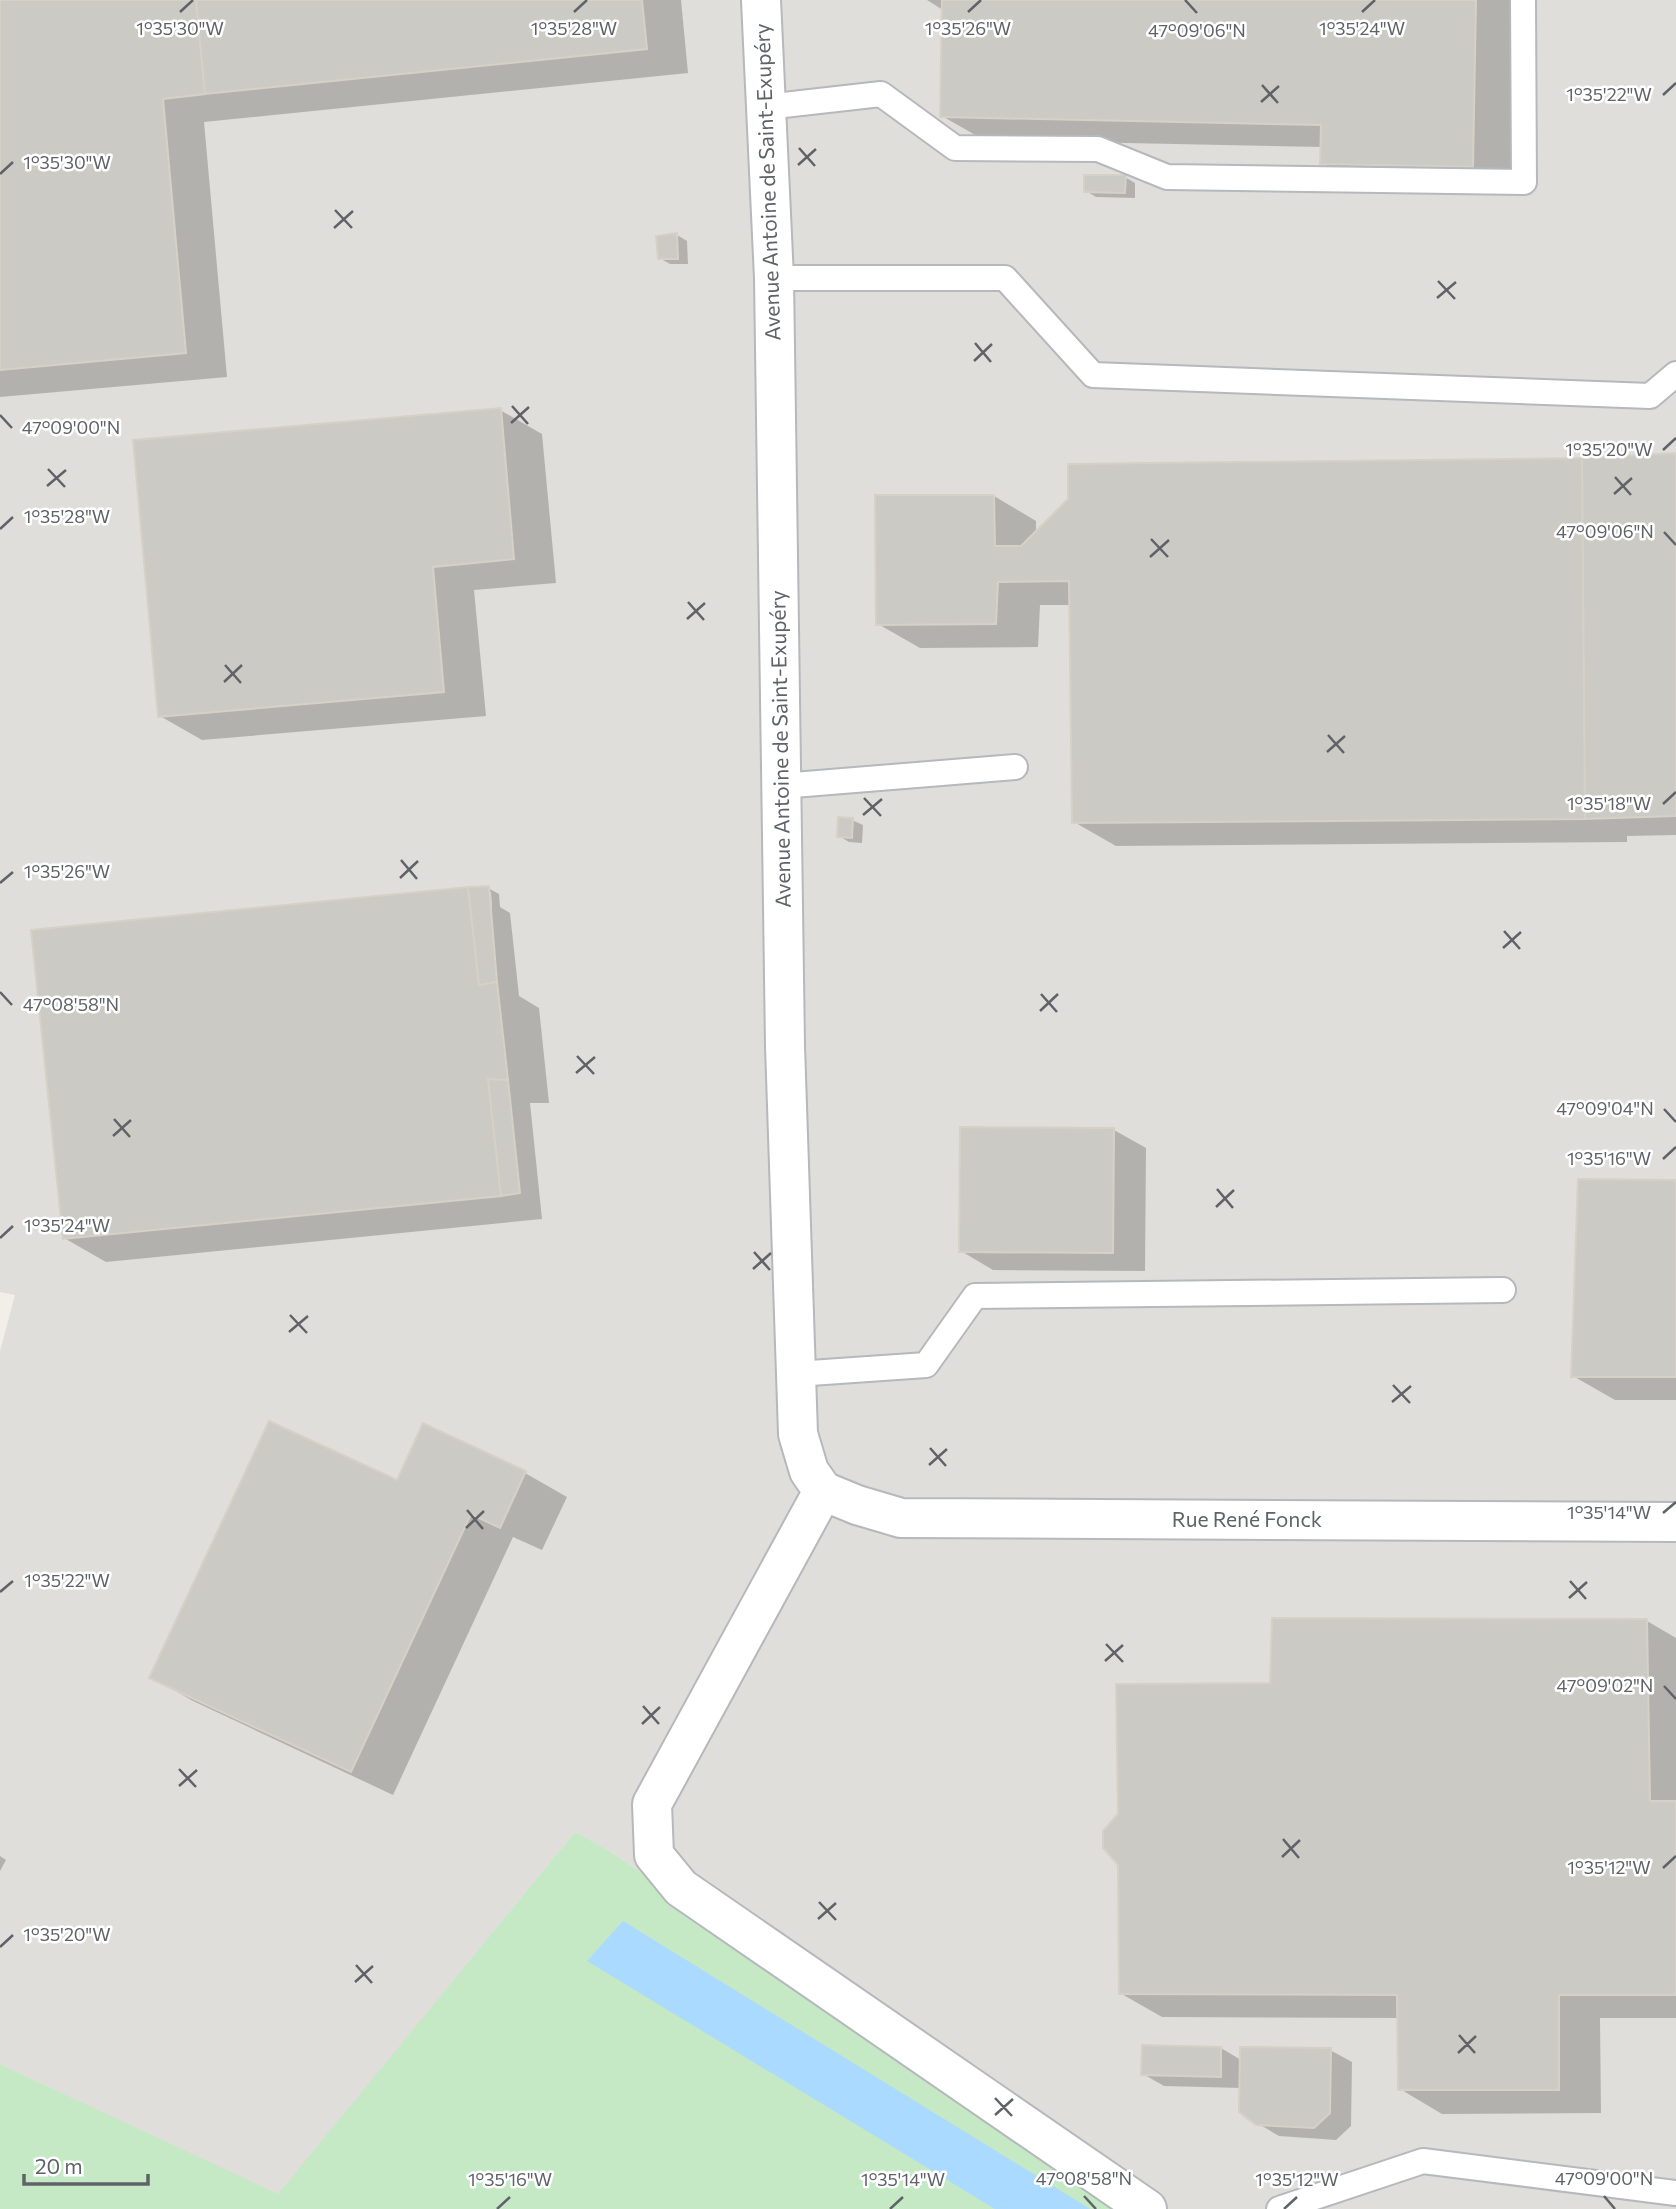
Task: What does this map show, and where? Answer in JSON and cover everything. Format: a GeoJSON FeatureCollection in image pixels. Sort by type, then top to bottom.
{"type":"FeatureCollection","features":[{"type":"Feature","properties":{"kind":"street","name":"Avenue Antoine de Saint-Exupéry"},"geometry":{"type":"LineString","coordinates":[[761,0],[774,278],[785,1046],[798,1434],[808,1471],[824,1491]]}},
{"type":"Feature","properties":{"kind":"street","name":"Rue René Fonck"},"geometry":{"type":"LineString","coordinates":[[824,1491],[857,1505],[901,1518],[1676,1522]]}},
{"type":"Feature","properties":{"kind":"street"},"geometry":{"type":"LineString","coordinates":[[824,1491],[652,1804],[654,1855],[681,1888],[1151,2208]]}},
{"type":"Feature","properties":{"kind":"lane"},"geometry":{"type":"LineString","coordinates":[[766,107],[881,94],[955,148],[1098,149],[1167,177],[1524,182],[1523,0]]}},
{"type":"Feature","properties":{"kind":"lane"},"geometry":{"type":"LineString","coordinates":[[774,278],[1005,278],[1093,375],[1650,396],[1676,374]]}},
{"type":"Feature","properties":{"kind":"lane"},"geometry":{"type":"LineString","coordinates":[[781,786],[1015,767]]}},
{"type":"Feature","properties":{"kind":"lane"},"geometry":{"type":"LineString","coordinates":[[796,1374],[926,1365],[975,1296],[1503,1290]]}},
{"type":"Feature","properties":{"kind":"lane"},"geometry":{"type":"LineString","coordinates":[[1279,2209],[1423,2161],[1676,2193]]}},
{"type":"Feature","properties":{"kind":"shaded area"},"geometry":{"type":"Polygon","coordinates":[[[0,0],[1676,0],[1676,2209],[1134,2209],[608,1850],[575,1832],[278,2195],[0,2064],[0,1351],[15,1295],[0,1292],[0,0]]]}},
{"type":"Feature","properties":{"kind":"green space"},"geometry":{"type":"Polygon","coordinates":[[[575,1832],[608,1850],[1134,2209],[0,2209],[0,2064],[278,2194],[575,1832]]]}},
{"type":"Feature","properties":{"kind":"water"},"geometry":{"type":"Polygon","coordinates":[[[623,1921],[1090,2209],[995,2209],[587,1961],[623,1921]]]}},
{"type":"Feature","properties":{"kind":"building"},"geometry":{"type":"Polygon","coordinates":[[[0,0],[196,0],[205,94],[163,99],[186,353],[0,370],[0,0]]]}},
{"type":"Feature","properties":{"kind":"building"},"geometry":{"type":"Polygon","coordinates":[[[196,0],[642,0],[647,49],[205,94],[196,0]]]}},
{"type":"Feature","properties":{"kind":"building"},"geometry":{"type":"Polygon","coordinates":[[[942,0],[1476,0],[1473,167],[1320,164],[1321,125],[940,117],[942,0]]]}},
{"type":"Feature","properties":{"kind":"building"},"geometry":{"type":"Polygon","coordinates":[[[1084,175],[1126,175],[1125,193],[1084,192],[1084,175]]]}},
{"type":"Feature","properties":{"kind":"building"},"geometry":{"type":"Polygon","coordinates":[[[677,233],[678,259],[658,259],[656,236],[677,233]]]}},
{"type":"Feature","properties":{"kind":"building"},"geometry":{"type":"Polygon","coordinates":[[[501,408],[514,559],[433,567],[444,692],[158,717],[133,440],[501,408]]]}},
{"type":"Feature","properties":{"kind":"building"},"geometry":{"type":"Polygon","coordinates":[[[1676,453],[1676,816],[1585,819],[1582,458],[1676,453]]]}},
{"type":"Feature","properties":{"kind":"building"},"geometry":{"type":"Polygon","coordinates":[[[1582,458],[1585,819],[1072,823],[1069,581],[998,582],[996,624],[876,625],[875,495],[994,495],[995,546],[1021,546],[1068,499],[1068,464],[1582,458]]]}},
{"type":"Feature","properties":{"kind":"building"},"geometry":{"type":"Polygon","coordinates":[[[838,817],[853,818],[852,838],[837,837],[838,817]]]}},
{"type":"Feature","properties":{"kind":"building"},"geometry":{"type":"Polygon","coordinates":[[[489,886],[497,982],[479,985],[468,887],[489,886]]]}},
{"type":"Feature","properties":{"kind":"building"},"geometry":{"type":"Polygon","coordinates":[[[468,887],[479,985],[497,982],[508,1080],[488,1079],[501,1196],[63,1239],[31,930],[468,887]]]}},
{"type":"Feature","properties":{"kind":"building"},"geometry":{"type":"Polygon","coordinates":[[[488,1079],[508,1080],[520,1193],[501,1196],[488,1079]]]}},
{"type":"Feature","properties":{"kind":"building"},"geometry":{"type":"Polygon","coordinates":[[[960,1127],[1114,1128],[1113,1253],[959,1252],[960,1127]]]}},
{"type":"Feature","properties":{"kind":"building"},"geometry":{"type":"Polygon","coordinates":[[[1578,1179],[1676,1180],[1676,1377],[1571,1377],[1578,1179]]]}},
{"type":"Feature","properties":{"kind":"building"},"geometry":{"type":"Polygon","coordinates":[[[269,1421],[397,1480],[423,1423],[526,1471],[500,1528],[471,1514],[351,1772],[149,1678],[269,1421]]]}},
{"type":"Feature","properties":{"kind":"building"},"geometry":{"type":"Polygon","coordinates":[[[1272,1618],[1647,1619],[1650,1801],[1676,1801],[1676,1995],[1559,1995],[1559,2090],[1398,2090],[1397,1995],[1119,1994],[1118,1865],[1103,1848],[1103,1831],[1118,1814],[1116,1684],[1270,1683],[1272,1618]]]}},
{"type":"Feature","properties":{"kind":"building"},"geometry":{"type":"Polygon","coordinates":[[[1142,2045],[1221,2047],[1221,2077],[1141,2075],[1142,2045]]]}},
{"type":"Feature","properties":{"kind":"building"},"geometry":{"type":"Polygon","coordinates":[[[1240,2047],[1331,2048],[1330,2113],[1314,2128],[1256,2125],[1239,2112],[1240,2047]]]}}]}
